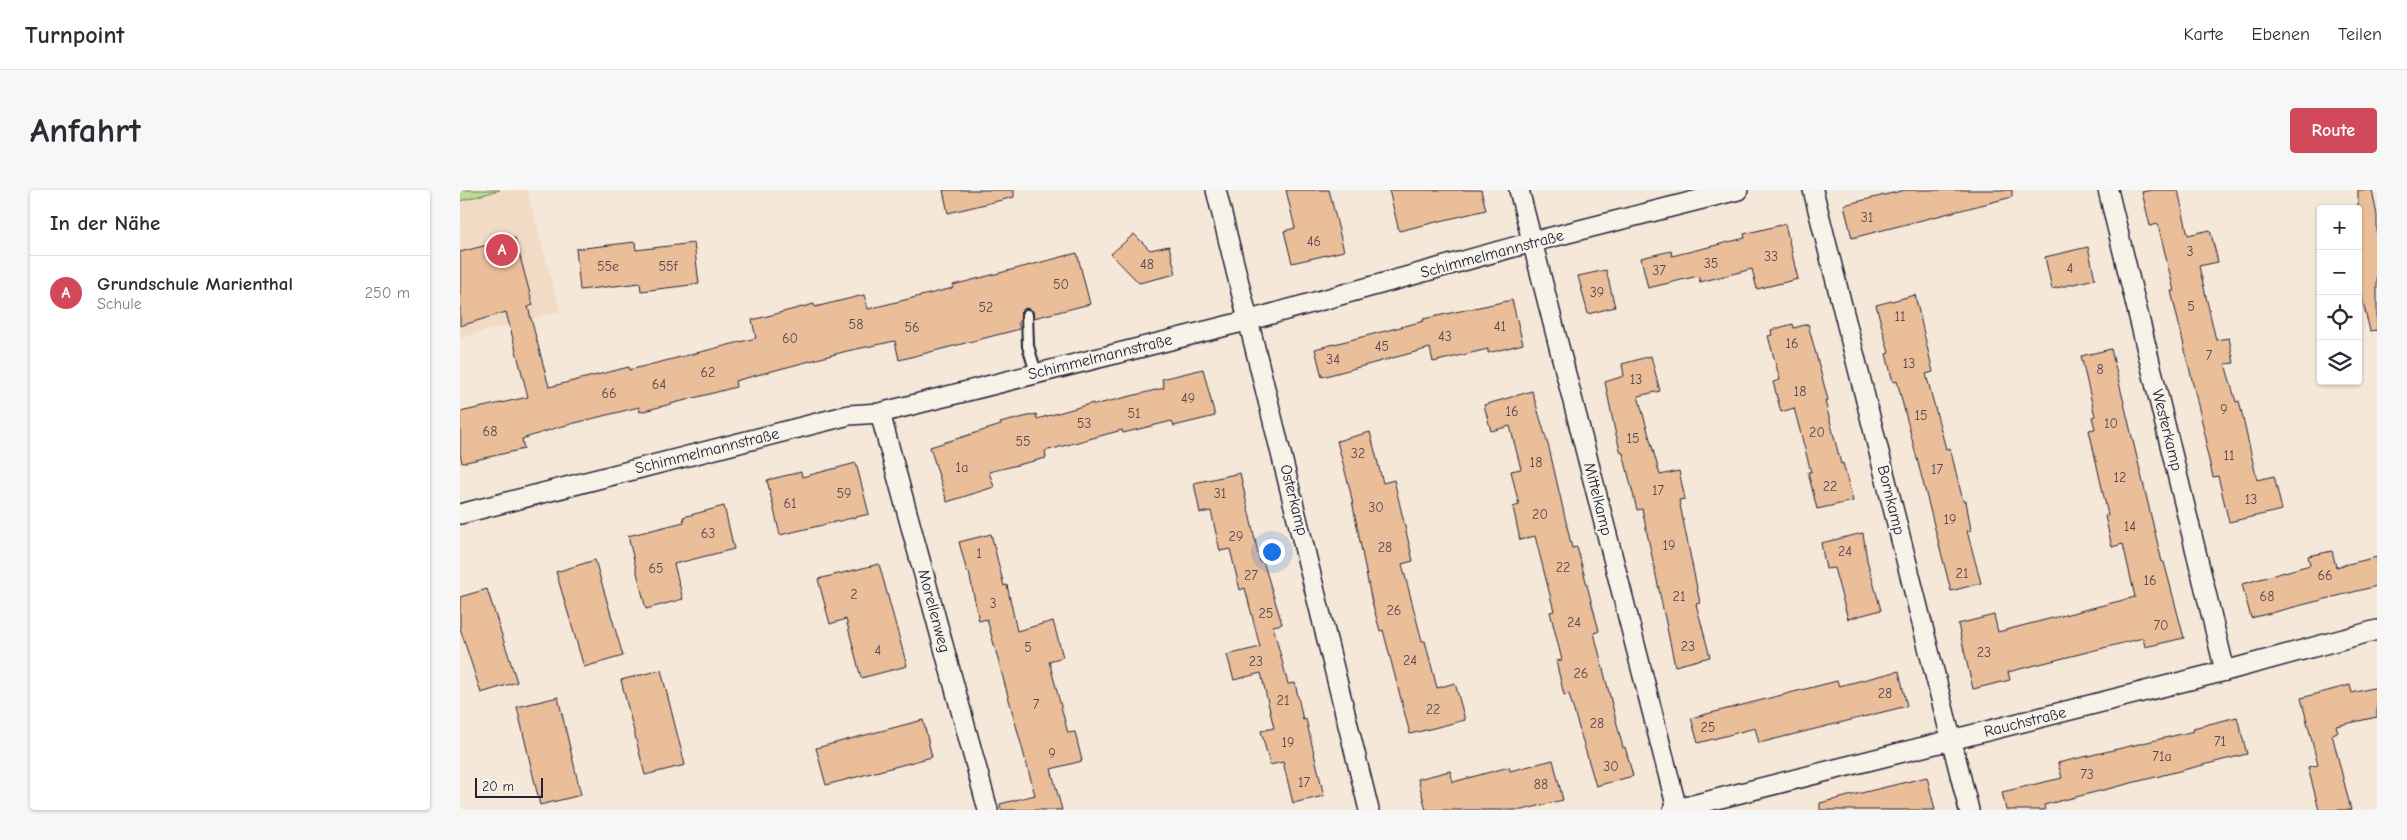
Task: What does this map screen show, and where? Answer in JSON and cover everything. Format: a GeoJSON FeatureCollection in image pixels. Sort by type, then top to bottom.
{"type":"FeatureCollection","features":[{"type":"Feature","properties":{"kind":"street","name":"Osterkamp"},"geometry":{"type":"LineString","coordinates":[[1216,190],[1250,320],[1369,810]]}},
{"type":"Feature","properties":{"kind":"street","name":"Mittelkamp"},"geometry":{"type":"LineString","coordinates":[[1519,190],[1675,810]]}},
{"type":"Feature","properties":{"kind":"street","name":"Schimmelmannstraße"},"geometry":{"type":"LineString","coordinates":[[460,514],[849,415],[880,413],[1250,320],[1532,242],[1738,190]]}},
{"type":"Feature","properties":{"kind":"street","name":"Bornkamp"},"geometry":{"type":"LineString","coordinates":[[1813,190],[1969,810]]}},
{"type":"Feature","properties":{"kind":"street","name":"Westerkamp"},"geometry":{"type":"LineString","coordinates":[[2108,190],[2224,671]]}},
{"type":"Feature","properties":{"kind":"street","name":"Morellenweg"},"geometry":{"type":"LineString","coordinates":[[880,413],[988,810]]}},
{"type":"Feature","properties":{"kind":"street","name":"Rauchstraße"},"geometry":{"type":"LineString","coordinates":[[1675,810],[2224,671],[2377,630]]}},
{"type":"Feature","properties":{"kind":"lane"},"geometry":{"type":"LineString","coordinates":[[1027,315],[1028,346],[1036,373]]}},
{"type":"Feature","properties":{"kind":"shaded area"},"geometry":{"type":"Polygon","coordinates":[[[460,190],[527,190],[560,311],[460,338],[460,190]]]}},
{"type":"Feature","properties":{"kind":"green space"},"geometry":{"type":"Polygon","coordinates":[[[460,190],[500,190],[460,201],[460,190]]]}},
{"type":"Feature","properties":{"kind":"building"},"geometry":{"type":"Polygon","coordinates":[[[943,190],[1014,190],[1014,197],[948,213],[943,190]]]}},
{"type":"Feature","properties":{"kind":"building"},"geometry":{"type":"Polygon","coordinates":[[[1286,190],[1329,190],[1344,251],[1292,263],[1284,231],[1295,228],[1286,190]]]}},
{"type":"Feature","properties":{"kind":"building"},"geometry":{"type":"Polygon","coordinates":[[[1389,190],[1481,190],[1486,210],[1399,231],[1389,190]]]}},
{"type":"Feature","properties":{"kind":"building"},"geometry":{"type":"Polygon","coordinates":[[[1905,190],[2012,190],[2012,197],[1852,238],[1844,205],[1905,190]]]}},
{"type":"Feature","properties":{"kind":"building"},"geometry":{"type":"Polygon","coordinates":[[[2178,190],[2188,235],[2210,230],[2218,262],[2199,266],[2216,340],[2229,338],[2234,363],[2225,364],[2236,402],[2239,401],[2257,480],[2274,476],[2282,510],[2229,522],[2218,476],[2213,477],[2205,444],[2207,443],[2171,291],[2174,291],[2158,224],[2150,226],[2142,192],[2178,190]]]}},
{"type":"Feature","properties":{"kind":"building"},"geometry":{"type":"Polygon","coordinates":[[[2358,190],[2372,190],[2377,215],[2377,330],[2370,331],[2362,298],[2362,205],[2358,205],[2358,190]]]}},
{"type":"Feature","properties":{"kind":"building"},"geometry":{"type":"Polygon","coordinates":[[[1785,224],[1798,279],[1757,289],[1752,269],[1700,282],[1698,276],[1648,288],[1641,258],[1671,251],[1672,256],[1745,238],[1744,234],[1785,224]]]}},
{"type":"Feature","properties":{"kind":"building"},"geometry":{"type":"Polygon","coordinates":[[[1134,234],[1150,250],[1169,246],[1176,274],[1139,283],[1111,254],[1134,234]]]}},
{"type":"Feature","properties":{"kind":"building"},"geometry":{"type":"Polygon","coordinates":[[[515,238],[533,305],[528,307],[549,387],[629,367],[629,370],[756,338],[752,320],[814,304],[815,307],[864,295],[868,309],[953,288],[953,285],[1077,253],[1090,304],[1034,318],[1033,311],[1026,308],[1021,312],[1020,321],[1018,322],[1020,329],[899,360],[895,341],[847,351],[735,381],[736,387],[640,412],[639,407],[559,427],[522,439],[524,449],[462,463],[460,453],[460,412],[528,397],[506,312],[460,326],[460,252],[515,238]]]}},
{"type":"Feature","properties":{"kind":"building"},"geometry":{"type":"Polygon","coordinates":[[[635,242],[636,250],[694,243],[699,284],[641,291],[640,283],[580,290],[576,249],[635,242]]]}},
{"type":"Feature","properties":{"kind":"building"},"geometry":{"type":"Polygon","coordinates":[[[2088,247],[2095,279],[2052,289],[2045,257],[2088,247]]]}},
{"type":"Feature","properties":{"kind":"building"},"geometry":{"type":"Polygon","coordinates":[[[1606,270],[1615,307],[1588,314],[1578,276],[1606,270]]]}},
{"type":"Feature","properties":{"kind":"building"},"geometry":{"type":"Polygon","coordinates":[[[1915,295],[1933,372],[1926,374],[1946,449],[1950,448],[1963,501],[1966,501],[1971,530],[1967,531],[1981,583],[1951,591],[1897,381],[1893,382],[1886,354],[1889,353],[1876,305],[1915,295]]]}},
{"type":"Feature","properties":{"kind":"building"},"geometry":{"type":"Polygon","coordinates":[[[1512,300],[1523,344],[1488,353],[1488,349],[1433,362],[1430,348],[1322,377],[1315,349],[1424,321],[1423,319],[1512,300]]]}},
{"type":"Feature","properties":{"kind":"building"},"geometry":{"type":"Polygon","coordinates":[[[1793,324],[1794,328],[1808,324],[1828,400],[1825,401],[1841,464],[1843,463],[1853,501],[1817,509],[1808,472],[1811,472],[1794,408],[1781,412],[1773,382],[1780,380],[1768,336],[1772,335],[1771,330],[1793,324]]]}},
{"type":"Feature","properties":{"kind":"building"},"geometry":{"type":"Polygon","coordinates":[[[2111,349],[2162,562],[2164,562],[2184,638],[2145,647],[2143,638],[2008,672],[2010,680],[1973,689],[1958,624],[1994,615],[1998,632],[2135,597],[2123,544],[2112,547],[2105,516],[2108,515],[2089,430],[2095,429],[2092,417],[2095,416],[2081,356],[2111,349]]]}},
{"type":"Feature","properties":{"kind":"building"},"geometry":{"type":"Polygon","coordinates":[[[1651,356],[1660,391],[1638,396],[1660,475],[1679,471],[1685,499],[1679,500],[1700,603],[1696,604],[1710,657],[1675,666],[1642,509],[1637,510],[1623,453],[1621,453],[1615,431],[1605,382],[1624,376],[1622,364],[1651,356]]]}},
{"type":"Feature","properties":{"kind":"building"},"geometry":{"type":"Polygon","coordinates":[[[1203,369],[1215,416],[1174,426],[1172,421],[1123,433],[1122,430],[1045,451],[1046,458],[989,472],[994,487],[947,502],[930,447],[1001,425],[1000,423],[1036,414],[1037,419],[1093,403],[1094,405],[1164,388],[1162,379],[1203,369]]]}},
{"type":"Feature","properties":{"kind":"building"},"geometry":{"type":"Polygon","coordinates":[[[1532,391],[1549,448],[1572,548],[1577,547],[1599,631],[1594,633],[1623,748],[1625,747],[1633,776],[1596,786],[1569,694],[1564,695],[1556,661],[1562,660],[1550,612],[1554,611],[1535,536],[1520,540],[1513,507],[1519,505],[1511,471],[1521,469],[1510,426],[1491,431],[1484,405],[1532,391]]]}},
{"type":"Feature","properties":{"kind":"building"},"geometry":{"type":"Polygon","coordinates":[[[1370,432],[1383,483],[1394,480],[1413,561],[1402,564],[1422,641],[1425,641],[1437,688],[1455,683],[1465,720],[1410,734],[1383,630],[1380,631],[1371,598],[1350,490],[1337,441],[1370,432]]]}},
{"type":"Feature","properties":{"kind":"building"},"geometry":{"type":"Polygon","coordinates":[[[856,463],[869,514],[780,535],[767,480],[801,472],[802,477],[856,463]]]}},
{"type":"Feature","properties":{"kind":"building"},"geometry":{"type":"Polygon","coordinates":[[[1240,473],[1260,562],[1263,561],[1282,624],[1273,626],[1288,684],[1295,683],[1303,720],[1306,719],[1324,796],[1293,803],[1283,762],[1270,765],[1261,731],[1274,728],[1261,673],[1234,680],[1227,655],[1260,647],[1245,588],[1240,590],[1230,549],[1220,551],[1211,511],[1200,513],[1194,483],[1240,473]]]}},
{"type":"Feature","properties":{"kind":"building"},"geometry":{"type":"Polygon","coordinates":[[[724,506],[734,549],[674,564],[683,599],[646,609],[628,536],[684,522],[683,517],[724,506]]]}},
{"type":"Feature","properties":{"kind":"building"},"geometry":{"type":"Polygon","coordinates":[[[1863,533],[1867,560],[1881,610],[1848,619],[1834,568],[1826,569],[1821,543],[1863,533]]]}},
{"type":"Feature","properties":{"kind":"building"},"geometry":{"type":"Polygon","coordinates":[[[991,534],[1004,586],[1007,585],[1017,631],[1053,621],[1063,657],[1049,661],[1068,733],[1075,732],[1082,761],[1051,769],[1062,810],[1001,810],[1000,804],[1035,795],[987,619],[979,621],[969,572],[967,572],[959,542],[991,534]]]}},
{"type":"Feature","properties":{"kind":"building"},"geometry":{"type":"Polygon","coordinates":[[[2332,551],[2336,567],[2377,557],[2377,586],[2251,618],[2242,584],[2310,565],[2308,556],[2332,551]]]}},
{"type":"Feature","properties":{"kind":"building"},"geometry":{"type":"Polygon","coordinates":[[[595,560],[623,656],[584,667],[556,572],[595,560]]]}},
{"type":"Feature","properties":{"kind":"building"},"geometry":{"type":"Polygon","coordinates":[[[879,564],[907,666],[861,678],[846,619],[830,624],[818,579],[879,564]]]}},
{"type":"Feature","properties":{"kind":"building"},"geometry":{"type":"Polygon","coordinates":[[[487,589],[517,682],[481,693],[460,628],[460,597],[487,589]]]}},
{"type":"Feature","properties":{"kind":"building"},"geometry":{"type":"Polygon","coordinates":[[[661,670],[685,765],[645,775],[621,680],[661,670]]]}},
{"type":"Feature","properties":{"kind":"building"},"geometry":{"type":"Polygon","coordinates":[[[1899,671],[1907,706],[1759,743],[1755,728],[1698,743],[1691,718],[1837,681],[1839,686],[1899,671]]]}},
{"type":"Feature","properties":{"kind":"building"},"geometry":{"type":"Polygon","coordinates":[[[2350,685],[2352,693],[2377,687],[2377,717],[2336,726],[2338,732],[2332,734],[2351,810],[2319,810],[2308,767],[2318,765],[2301,698],[2350,685]]]}},
{"type":"Feature","properties":{"kind":"building"},"geometry":{"type":"Polygon","coordinates":[[[558,697],[581,795],[540,805],[517,707],[558,697]]]}},
{"type":"Feature","properties":{"kind":"building"},"geometry":{"type":"Polygon","coordinates":[[[2237,717],[2247,754],[2044,805],[2045,810],[2006,810],[2002,792],[2062,778],[2058,763],[2194,731],[2193,728],[2237,717]]]}},
{"type":"Feature","properties":{"kind":"building"},"geometry":{"type":"Polygon","coordinates":[[[923,720],[932,757],[826,785],[816,748],[923,720]]]}},
{"type":"Feature","properties":{"kind":"building"},"geometry":{"type":"Polygon","coordinates":[[[1553,760],[1563,800],[1522,810],[1426,810],[1418,779],[1450,771],[1453,782],[1509,767],[1510,771],[1553,760]]]}},
{"type":"Feature","properties":{"kind":"building"},"geometry":{"type":"Polygon","coordinates":[[[1927,777],[1935,810],[1820,810],[1820,803],[1927,777]]]}},
{"type":"Feature","properties":{"kind":"place","name":"Grundschule Marienthal"},"geometry":{"type":"Point","coordinates":[502,250]}}]}
